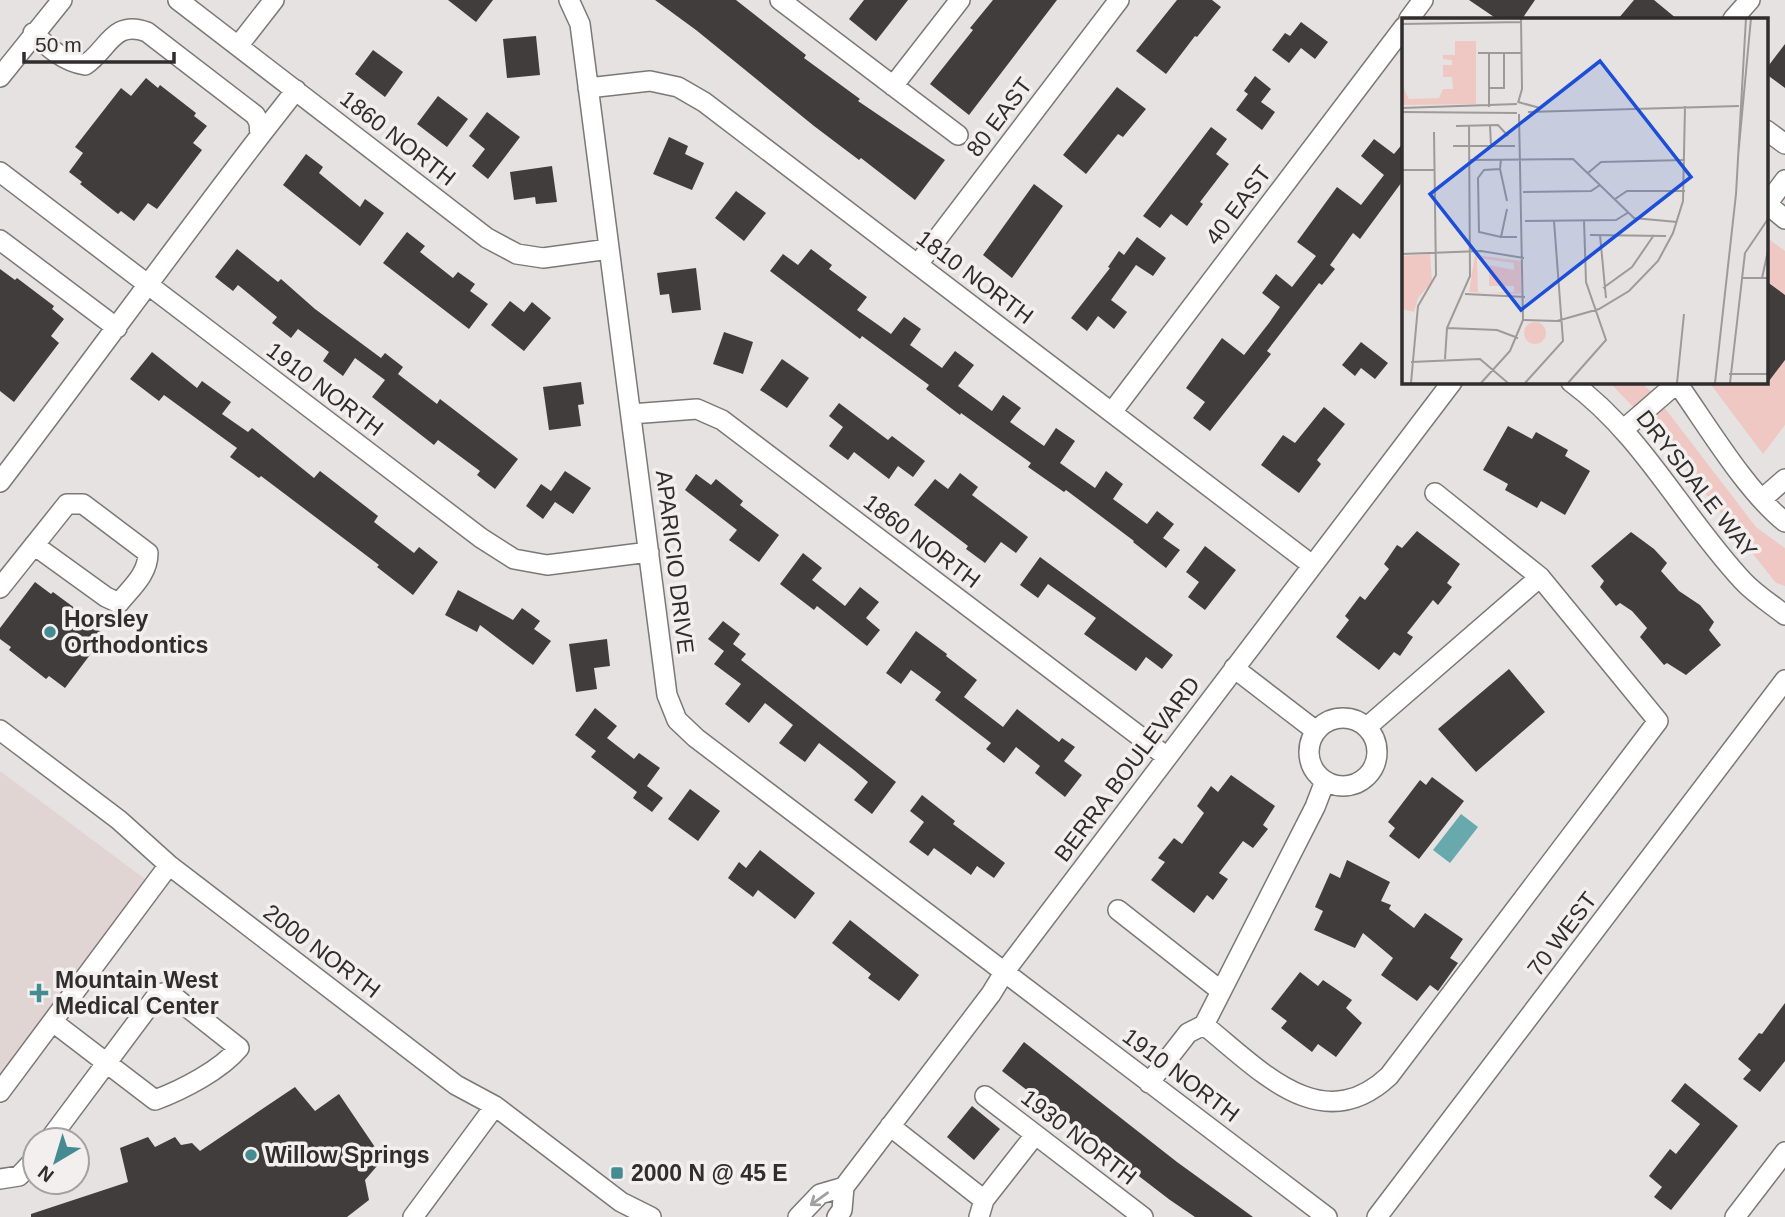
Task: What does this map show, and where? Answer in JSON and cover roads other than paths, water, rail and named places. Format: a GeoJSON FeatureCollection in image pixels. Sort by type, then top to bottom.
{"type":"FeatureCollection","features":[{"type":"Feature","properties":{"kind":"street"},"geometry":{"type":"LineString","coordinates":[[3,65],[62,0]]}},
{"type":"Feature","properties":{"kind":"street","name":"1860 NORTH"},"geometry":{"type":"LineString","coordinates":[[178,0],[487,237],[517,254],[544,258],[609,249]]}},
{"type":"Feature","properties":{"kind":"street"},"geometry":{"type":"LineString","coordinates":[[238,46],[274,0]]}},
{"type":"Feature","properties":{"kind":"street","name":"APARICIO DRIVE"},"geometry":{"type":"LineString","coordinates":[[569,0],[580,24],[667,695],[677,720],[696,738],[1005,971]]}},
{"type":"Feature","properties":{"kind":"street"},"geometry":{"type":"LineString","coordinates":[[780,0],[958,135]]}},
{"type":"Feature","properties":{"kind":"street"},"geometry":{"type":"LineString","coordinates":[[893,86],[960,0]]}},
{"type":"Feature","properties":{"kind":"street","name":"80 EAST"},"geometry":{"type":"LineString","coordinates":[[918,264],[1119,0]]}},
{"type":"Feature","properties":{"kind":"street"},"geometry":{"type":"LineString","coordinates":[[1410,18],[1423,0]]}},
{"type":"Feature","properties":{"kind":"street"},"geometry":{"type":"LineString","coordinates":[[1734,18],[1750,0]]}},
{"type":"Feature","properties":{"kind":"street"},"geometry":{"type":"LineString","coordinates":[[33,33],[56,54],[75,64],[85,65],[122,30],[133,27],[146,32],[255,115],[259,122],[260,136]]}},
{"type":"Feature","properties":{"kind":"street","name":"40 EAST"},"geometry":{"type":"LineString","coordinates":[[1112,412],[1402,30]]}},
{"type":"Feature","properties":{"kind":"street","name":"1810 NORTH"},"geometry":{"type":"LineString","coordinates":[[588,88],[650,81],[678,87],[704,102],[1312,565]]}},
{"type":"Feature","properties":{"kind":"street"},"geometry":{"type":"LineString","coordinates":[[2,475],[117,328],[296,90]]}},
{"type":"Feature","properties":{"kind":"street"},"geometry":{"type":"LineString","coordinates":[[1768,131],[1785,144]]}},
{"type":"Feature","properties":{"kind":"street","name":"1910 NORTH"},"geometry":{"type":"LineString","coordinates":[[0,172],[470,530],[513,559],[547,565],[649,552]]}},
{"type":"Feature","properties":{"kind":"street"},"geometry":{"type":"LineString","coordinates":[[1768,203],[1785,180]]}},
{"type":"Feature","properties":{"kind":"street"},"geometry":{"type":"LineString","coordinates":[[1768,205],[1785,219]]}},
{"type":"Feature","properties":{"kind":"street"},"geometry":{"type":"LineString","coordinates":[[0,240],[117,328]]}},
{"type":"Feature","properties":{"kind":"street","name":"BERRA BOULEVARD"},"geometry":{"type":"LineString","coordinates":[[837,1217],[842,1210],[844,1187],[1451,383]]}},
{"type":"Feature","properties":{"kind":"street","name":"DRYSDALE WAY"},"geometry":{"type":"LineString","coordinates":[[1572,383],[1594,398],[1624,429],[1745,583],[1785,615]]}},
{"type":"Feature","properties":{"kind":"street"},"geometry":{"type":"LineString","coordinates":[[1624,429],[1677,383],[1772,512],[1785,522]]}},
{"type":"Feature","properties":{"kind":"street","name":"1860 NORTH"},"geometry":{"type":"LineString","coordinates":[[631,414],[697,409],[722,420],[1167,757]]}},
{"type":"Feature","properties":{"kind":"street"},"geometry":{"type":"LineString","coordinates":[[1762,499],[1785,479]]}},
{"type":"Feature","properties":{"kind":"street"},"geometry":{"type":"LineString","coordinates":[[1203,1025],[1282,1086],[1310,1100],[1340,1102],[1354,1099],[1378,1085],[1389,1076],[1658,721],[1541,577],[1435,493]]}},
{"type":"Feature","properties":{"kind":"street"},"geometry":{"type":"LineString","coordinates":[[0,588],[34,545],[67,504],[83,504],[148,553],[148,564],[119,603],[106,597],[34,545]]}},
{"type":"Feature","properties":{"kind":"street"},"geometry":{"type":"LineString","coordinates":[[1367,727],[1541,577]]}},
{"type":"Feature","properties":{"kind":"street"},"geometry":{"type":"LineString","coordinates":[[1234,668],[1316,731]]}},
{"type":"Feature","properties":{"kind":"street","name":"70 WEST"},"geometry":{"type":"LineString","coordinates":[[1377,1217],[1785,680]]}},
{"type":"Feature","properties":{"kind":"street"},"geometry":{"type":"LineString","coordinates":[[1341,718],[1355,720],[1367,727],[1375,739],[1377,753],[1374,767],[1365,778],[1353,785],[1339,786],[1325,781],[1315,771],[1309,758],[1310,744],[1316,731],[1327,722],[1341,718]]}},
{"type":"Feature","properties":{"kind":"street","name":"2000 NORTH"},"geometry":{"type":"LineString","coordinates":[[0,730],[119,820],[169,865],[456,1085],[495,1106],[625,1210],[652,1217]]}},
{"type":"Feature","properties":{"kind":"street"},"geometry":{"type":"LineString","coordinates":[[1149,1083],[1188,1033],[1203,1025],[1315,807],[1325,781]]}},
{"type":"Feature","properties":{"kind":"street"},"geometry":{"type":"LineString","coordinates":[[0,1092],[169,865]]}},
{"type":"Feature","properties":{"kind":"street"},"geometry":{"type":"LineString","coordinates":[[1118,910],[1221,991]]}},
{"type":"Feature","properties":{"kind":"street","name":"1910 NORTH"},"geometry":{"type":"LineString","coordinates":[[1005,971],[1327,1217]]}},
{"type":"Feature","properties":{"kind":"street"},"geometry":{"type":"LineString","coordinates":[[53,1022],[106,1062],[155,1100],[173,1093],[229,1059],[239,1048],[168,992],[158,994],[106,1062],[59,1126]]}},
{"type":"Feature","properties":{"kind":"street","name":"1930 NORTH"},"geometry":{"type":"LineString","coordinates":[[985,1096],[1143,1217]]}},
{"type":"Feature","properties":{"kind":"street"},"geometry":{"type":"LineString","coordinates":[[413,1217],[495,1106]]}},
{"type":"Feature","properties":{"kind":"street"},"geometry":{"type":"LineString","coordinates":[[890,1126],[981,1208],[1035,1135]]}},
{"type":"Feature","properties":{"kind":"street"},"geometry":{"type":"LineString","coordinates":[[1735,1217],[1785,1152]]}},
{"type":"Feature","properties":{"kind":"street"},"geometry":{"type":"LineString","coordinates":[[0,1179],[21,1174]]}},
{"type":"Feature","properties":{"kind":"street","name":"BERRA BOULEVARD"},"geometry":{"type":"LineString","coordinates":[[798,1217],[820,1194],[844,1187]]}},
{"type":"Feature","properties":{"kind":"water"},"geometry":{"type":"Polygon","coordinates":[[[1461,814],[1478,827],[1450,863],[1433,850],[1461,814]]]}},
{"type":"Feature","properties":{"kind":"place","name":"Horsley Orthodontics"},"geometry":{"type":"Point","coordinates":[50,632]}},
{"type":"Feature","properties":{"kind":"place","name":"Mountain West Medical Center"},"geometry":{"type":"Point","coordinates":[39,993]}},
{"type":"Feature","properties":{"kind":"place","name":"Willow Springs"},"geometry":{"type":"Point","coordinates":[251,1155]}},
{"type":"Feature","properties":{"kind":"place","name":"2000 N @ 45 E"},"geometry":{"type":"Point","coordinates":[617,1173]}}]}
